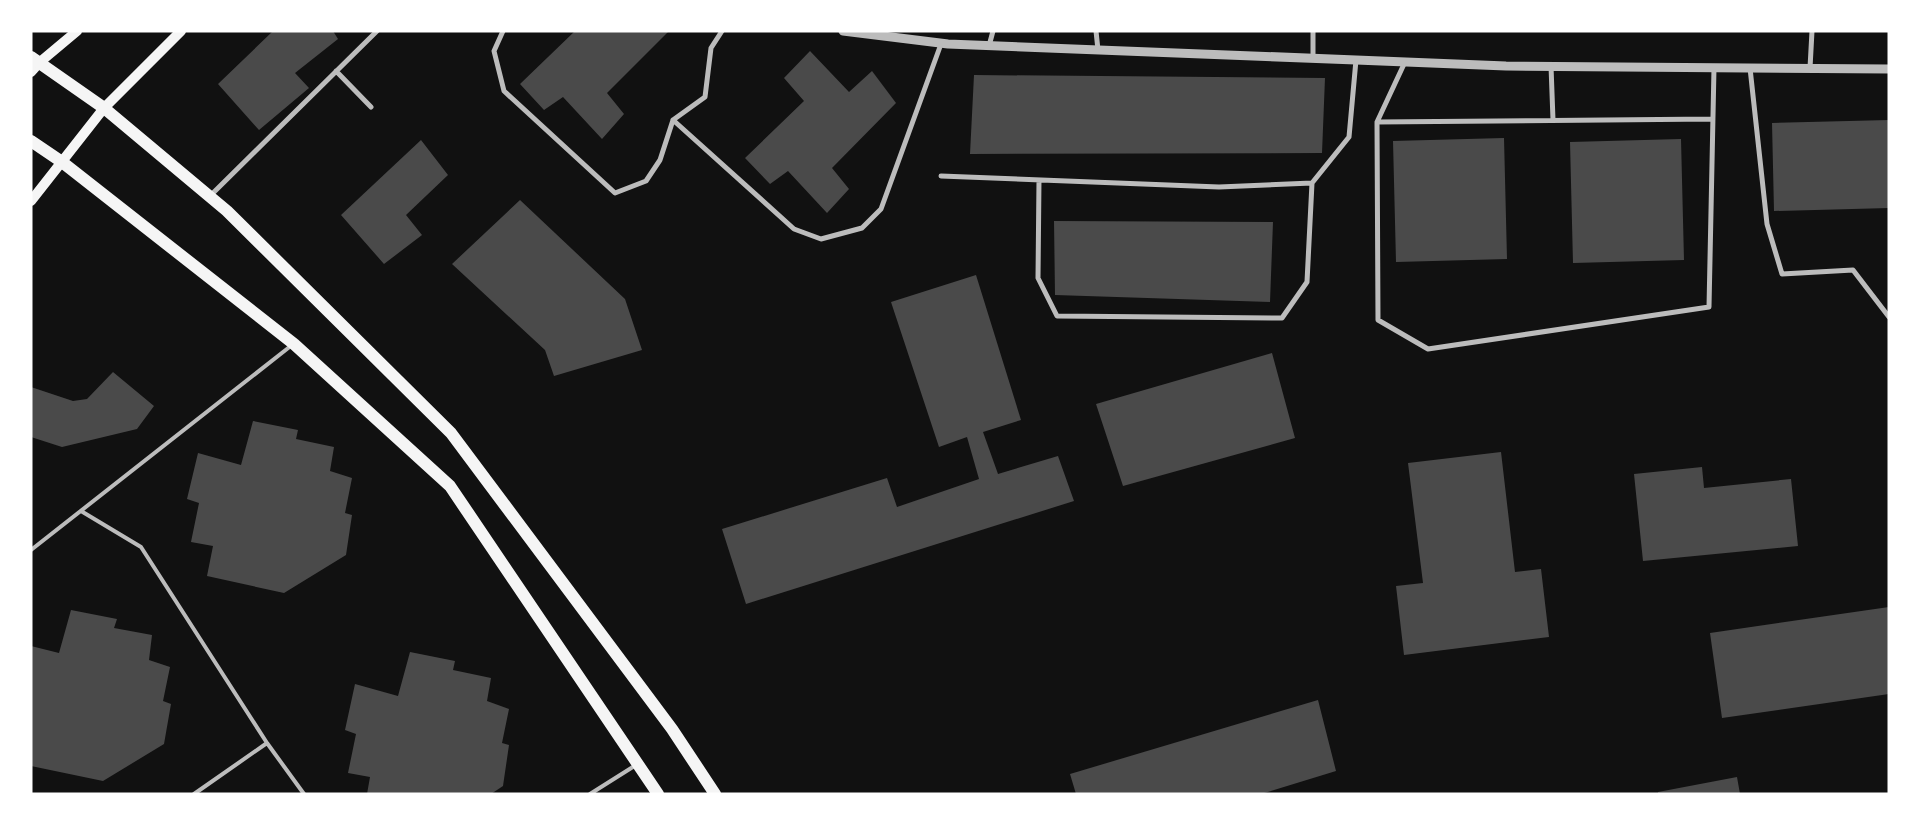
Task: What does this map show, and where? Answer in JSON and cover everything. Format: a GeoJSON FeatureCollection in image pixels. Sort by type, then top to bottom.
{"type":"FeatureCollection","features":[{"type":"Feature","properties":{"kind":"main road"},"geometry":{"type":"LineString","coordinates":[[31,72],[36,59],[77,31]]}},
{"type":"Feature","properties":{"kind":"main road"},"geometry":{"type":"LineString","coordinates":[[31,201],[104,108],[181,31]]}},
{"type":"Feature","properties":{"kind":"main road"},"geometry":{"type":"LineString","coordinates":[[36,59],[104,108],[210,196],[451,433],[672,729],[715,794]]}},
{"type":"Feature","properties":{"kind":"main road"},"geometry":{"type":"LineString","coordinates":[[31,141],[62,162],[294,344],[450,486],[658,794]]}},
{"type":"Feature","properties":{"kind":"street"},"geometry":{"type":"LineString","coordinates":[[210,196],[377,31]]}},
{"type":"Feature","properties":{"kind":"street"},"geometry":{"type":"LineString","coordinates":[[503,31],[494,52],[504,91],[616,193],[646,181],[660,160],[674,120],[705,97],[711,48],[722,31]]}},
{"type":"Feature","properties":{"kind":"street"},"geometry":{"type":"LineString","coordinates":[[844,31],[941,44],[1098,51],[1551,66],[1889,69]]}},
{"type":"Feature","properties":{"kind":"street"},"geometry":{"type":"LineString","coordinates":[[989,46],[993,31]]}},
{"type":"Feature","properties":{"kind":"street"},"geometry":{"type":"LineString","coordinates":[[1096,31],[1098,51]]}},
{"type":"Feature","properties":{"kind":"street"},"geometry":{"type":"LineString","coordinates":[[1313,31],[1313,58]]}},
{"type":"Feature","properties":{"kind":"street"},"geometry":{"type":"LineString","coordinates":[[1810,68],[1812,31]]}},
{"type":"Feature","properties":{"kind":"street"},"geometry":{"type":"LineString","coordinates":[[674,120],[794,229],[821,239],[862,228],[881,209],[941,44]]}},
{"type":"Feature","properties":{"kind":"street"},"geometry":{"type":"LineString","coordinates":[[1039,180],[1038,278],[1057,316],[1282,318],[1307,282],[1312,183],[1349,137],[1356,60]]}},
{"type":"Feature","properties":{"kind":"street"},"geometry":{"type":"LineString","coordinates":[[1405,62],[1377,122],[1378,320],[1428,349],[1709,307],[1714,68]]}},
{"type":"Feature","properties":{"kind":"street"},"geometry":{"type":"LineString","coordinates":[[1551,66],[1553,120]]}},
{"type":"Feature","properties":{"kind":"street"},"geometry":{"type":"LineString","coordinates":[[1750,68],[1767,224],[1782,274],[1853,270],[1889,317]]}},
{"type":"Feature","properties":{"kind":"street"},"geometry":{"type":"LineString","coordinates":[[336,71],[371,107]]}},
{"type":"Feature","properties":{"kind":"street"},"geometry":{"type":"LineString","coordinates":[[1377,122],[1713,119]]}},
{"type":"Feature","properties":{"kind":"street"},"geometry":{"type":"LineString","coordinates":[[941,176],[1219,187],[1312,183]]}},
{"type":"Feature","properties":{"kind":"lane"},"geometry":{"type":"LineString","coordinates":[[31,550],[294,344]]}},
{"type":"Feature","properties":{"kind":"lane"},"geometry":{"type":"LineString","coordinates":[[81,511],[141,547],[267,743],[304,794]]}},
{"type":"Feature","properties":{"kind":"lane"},"geometry":{"type":"LineString","coordinates":[[194,794],[267,743]]}},
{"type":"Feature","properties":{"kind":"lane"},"geometry":{"type":"LineString","coordinates":[[590,794],[638,763]]}},
{"type":"Feature","properties":{"kind":"building"},"geometry":{"type":"Polygon","coordinates":[[[273,31],[333,31],[338,39],[295,73],[309,88],[259,130],[218,84],[273,31]]]}},
{"type":"Feature","properties":{"kind":"building"},"geometry":{"type":"Polygon","coordinates":[[[575,31],[669,31],[607,93],[624,114],[602,139],[563,97],[544,110],[520,84],[575,31]]]}},
{"type":"Feature","properties":{"kind":"building"},"geometry":{"type":"Polygon","coordinates":[[[810,51],[849,92],[872,71],[896,103],[832,168],[849,189],[827,213],[788,171],[770,184],[745,158],[804,101],[784,78],[810,51]]]}},
{"type":"Feature","properties":{"kind":"building"},"geometry":{"type":"Polygon","coordinates":[[[974,75],[1325,78],[1322,153],[970,154],[974,75]]]}},
{"type":"Feature","properties":{"kind":"building"},"geometry":{"type":"Polygon","coordinates":[[[1889,120],[1889,208],[1774,211],[1772,123],[1889,120]]]}},
{"type":"Feature","properties":{"kind":"building"},"geometry":{"type":"Polygon","coordinates":[[[1504,138],[1507,259],[1396,262],[1393,141],[1504,138]]]}},
{"type":"Feature","properties":{"kind":"building"},"geometry":{"type":"Polygon","coordinates":[[[1681,139],[1684,260],[1573,263],[1570,142],[1681,139]]]}},
{"type":"Feature","properties":{"kind":"building"},"geometry":{"type":"Polygon","coordinates":[[[421,140],[448,175],[406,215],[422,235],[384,264],[341,215],[421,140]]]}},
{"type":"Feature","properties":{"kind":"building"},"geometry":{"type":"Polygon","coordinates":[[[520,200],[625,299],[642,350],[554,376],[545,350],[452,264],[520,200]]]}},
{"type":"Feature","properties":{"kind":"building"},"geometry":{"type":"Polygon","coordinates":[[[1054,221],[1273,222],[1270,302],[1055,295],[1054,221]]]}},
{"type":"Feature","properties":{"kind":"building"},"geometry":{"type":"Polygon","coordinates":[[[976,275],[1021,420],[983,432],[998,474],[1058,456],[1074,501],[746,604],[722,529],[887,478],[897,507],[979,479],[967,437],[939,447],[891,302],[976,275]]]}},
{"type":"Feature","properties":{"kind":"building"},"geometry":{"type":"Polygon","coordinates":[[[1272,353],[1295,438],[1123,486],[1096,404],[1272,353]]]}},
{"type":"Feature","properties":{"kind":"building"},"geometry":{"type":"Polygon","coordinates":[[[113,372],[154,406],[137,429],[62,447],[31,437],[31,387],[73,401],[87,399],[113,372]]]}},
{"type":"Feature","properties":{"kind":"building"},"geometry":{"type":"Polygon","coordinates":[[[253,421],[298,430],[296,439],[334,447],[330,471],[352,478],[345,513],[352,515],[346,555],[284,593],[207,576],[213,546],[191,542],[199,503],[187,499],[198,453],[241,465],[253,421]]]}},
{"type":"Feature","properties":{"kind":"building"},"geometry":{"type":"Polygon","coordinates":[[[1501,452],[1515,572],[1541,569],[1549,637],[1404,655],[1396,586],[1423,583],[1408,463],[1501,452]]]}},
{"type":"Feature","properties":{"kind":"building"},"geometry":{"type":"Polygon","coordinates":[[[1702,467],[1704,488],[1791,479],[1798,546],[1643,561],[1634,474],[1702,467]]]}},
{"type":"Feature","properties":{"kind":"building"},"geometry":{"type":"Polygon","coordinates":[[[1889,607],[1889,694],[1722,718],[1710,633],[1889,607]]]}},
{"type":"Feature","properties":{"kind":"building"},"geometry":{"type":"Polygon","coordinates":[[[71,610],[117,619],[114,628],[152,635],[149,660],[170,667],[163,701],[171,704],[164,744],[103,781],[31,766],[31,646],[59,653],[71,610]]]}},
{"type":"Feature","properties":{"kind":"building"},"geometry":{"type":"Polygon","coordinates":[[[410,652],[455,661],[453,670],[491,678],[487,701],[509,709],[502,743],[509,745],[503,786],[491,794],[367,794],[370,777],[348,773],[356,734],[345,730],[355,684],[398,696],[410,652]]]}},
{"type":"Feature","properties":{"kind":"building"},"geometry":{"type":"Polygon","coordinates":[[[1318,700],[1336,771],[1261,794],[1076,794],[1070,774],[1318,700]]]}},
{"type":"Feature","properties":{"kind":"building"},"geometry":{"type":"Polygon","coordinates":[[[1737,777],[1740,794],[1658,794],[1658,792],[1737,777]]]}}]}
